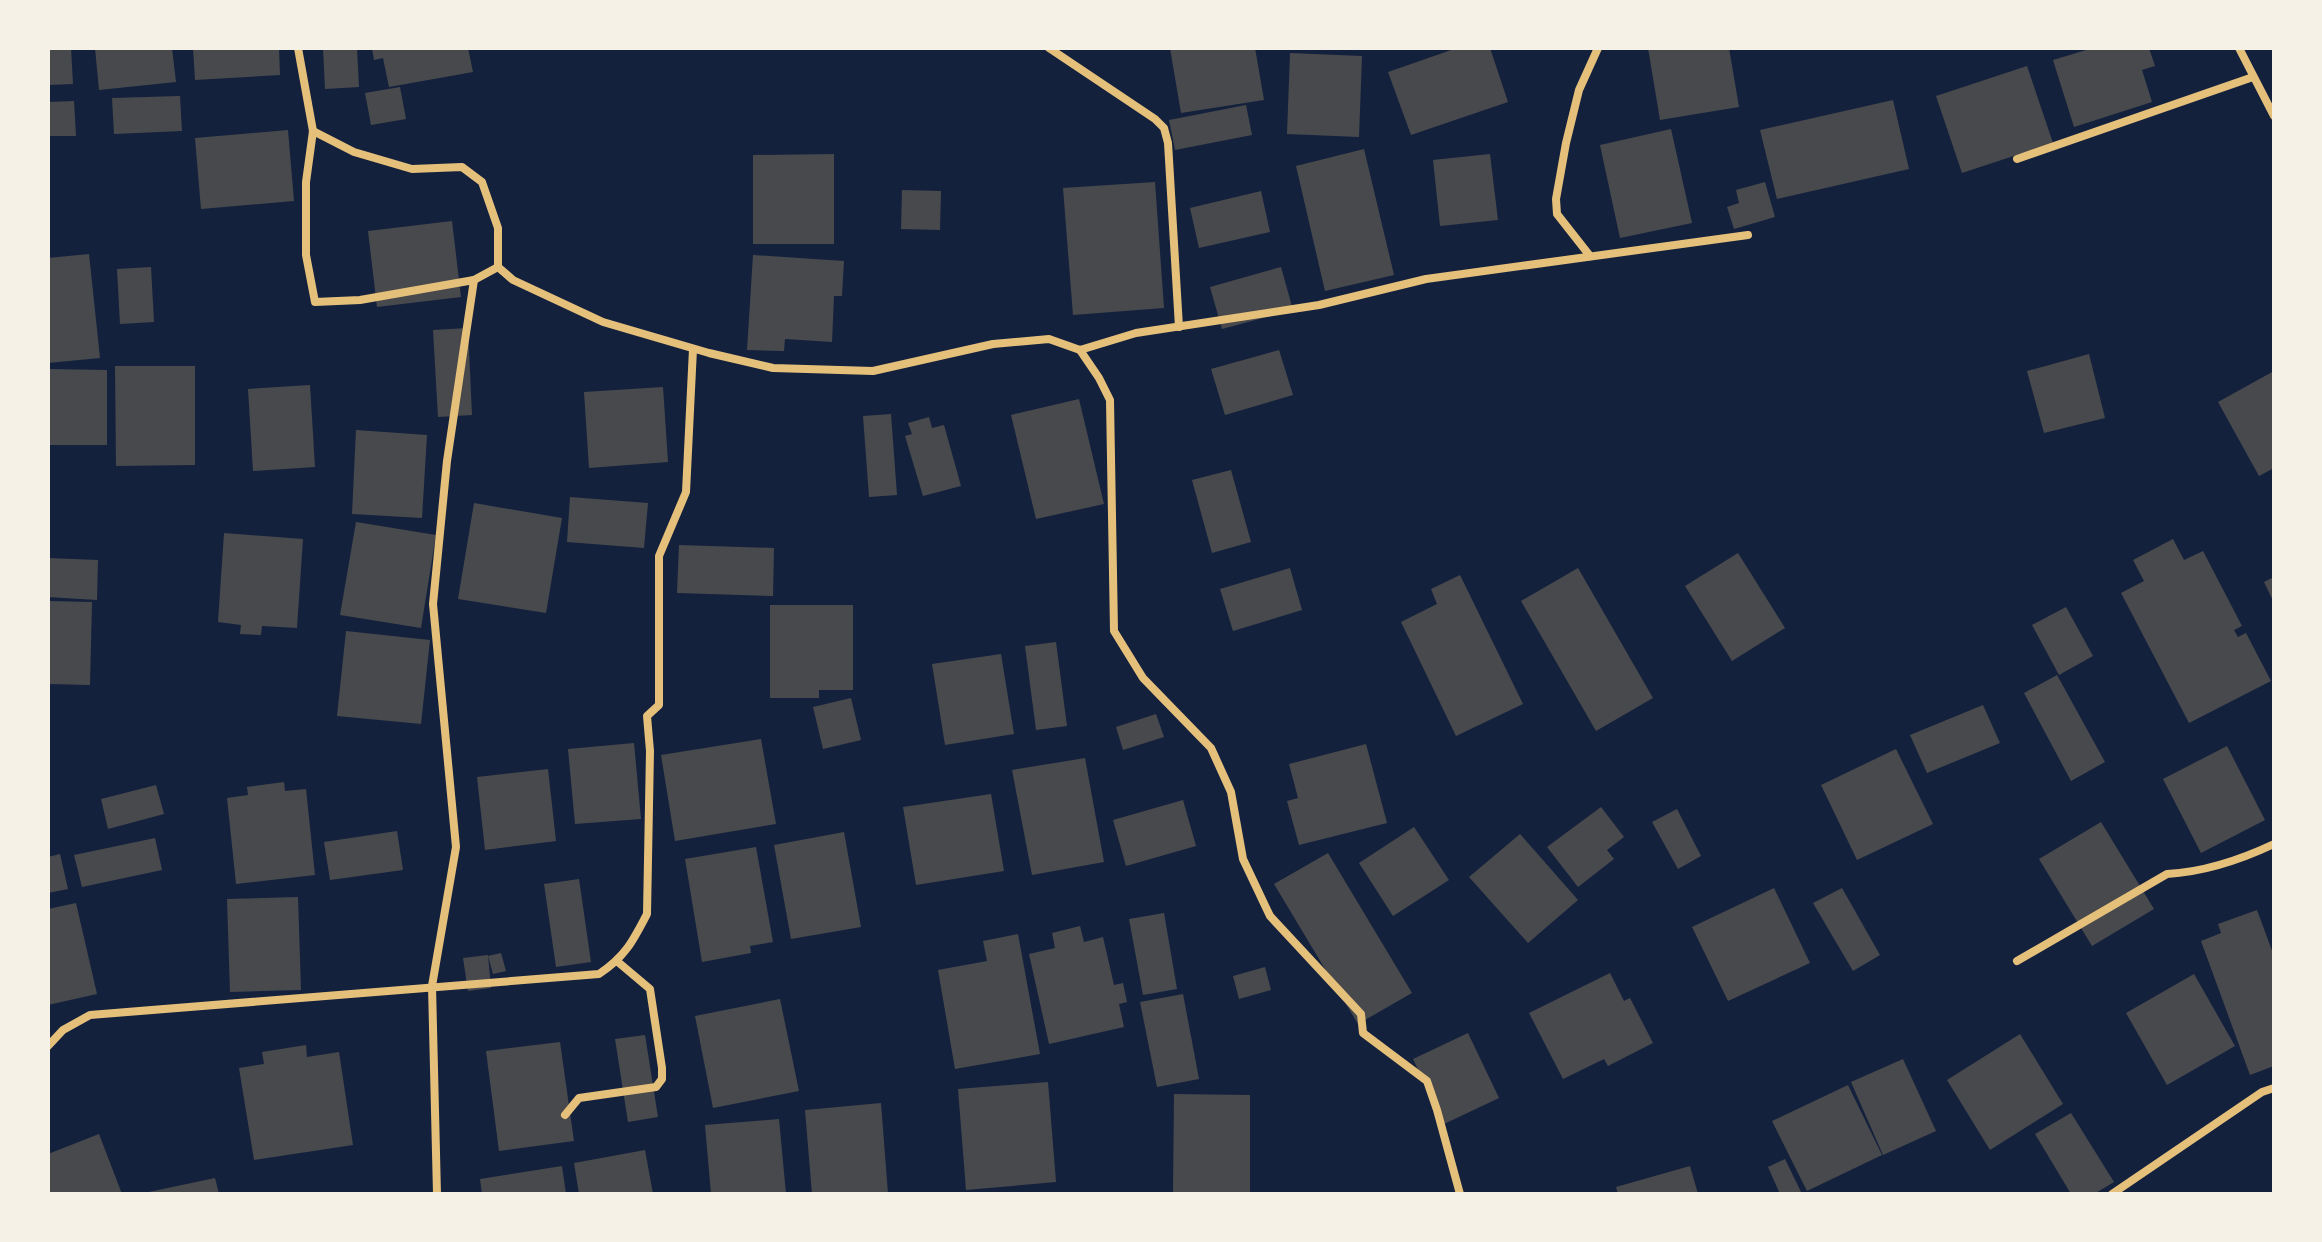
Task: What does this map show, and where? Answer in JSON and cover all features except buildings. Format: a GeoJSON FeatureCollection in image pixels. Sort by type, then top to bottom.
{"type":"FeatureCollection","features":[{"type":"Feature","properties":{"kind":"street"},"geometry":{"type":"LineString","coordinates":[[298,48],[313,131],[306,182],[306,255],[315,302],[360,300],[474,280],[498,267]]}},
{"type":"Feature","properties":{"kind":"street"},"geometry":{"type":"LineString","coordinates":[[1049,48],[1164,128],[1168,143],[1179,327]]}},
{"type":"Feature","properties":{"kind":"street"},"geometry":{"type":"LineString","coordinates":[[1590,256],[1557,214],[1556,199],[1579,90],[1598,48]]}},
{"type":"Feature","properties":{"kind":"street"},"geometry":{"type":"LineString","coordinates":[[2239,48],[2274,116]]}},
{"type":"Feature","properties":{"kind":"street"},"geometry":{"type":"LineString","coordinates":[[2017,159],[2253,77]]}},
{"type":"Feature","properties":{"kind":"street"},"geometry":{"type":"LineString","coordinates":[[313,131],[354,152],[412,169],[462,167],[482,182],[498,228],[498,267],[513,280],[603,322],[693,349],[773,368],[873,371],[993,344],[1049,339],[1080,350],[1110,400],[1114,631],[1143,678],[1211,748],[1231,792],[1243,859],[1270,916],[1361,1014],[1363,1033],[1427,1081],[1460,1194]]}},
{"type":"Feature","properties":{"kind":"street"},"geometry":{"type":"LineString","coordinates":[[1080,350],[1136,333],[1319,305],[1426,279],[1748,235]]}},
{"type":"Feature","properties":{"kind":"street"},"geometry":{"type":"LineString","coordinates":[[437,1194],[432,986],[456,847],[433,604],[447,461],[474,280]]}},
{"type":"Feature","properties":{"kind":"street"},"geometry":{"type":"LineString","coordinates":[[48,1046],[63,1030],[90,1015],[599,974],[618,962],[647,914],[650,751],[647,716],[659,705],[659,556],[686,492],[693,349]]}},
{"type":"Feature","properties":{"kind":"street"},"geometry":{"type":"LineString","coordinates":[[2017,961],[2167,874],[2242,859],[2274,844]]}},
{"type":"Feature","properties":{"kind":"street"},"geometry":{"type":"LineString","coordinates":[[565,1115],[579,1098],[656,1087],[662,1079],[650,989],[618,962]]}},
{"type":"Feature","properties":{"kind":"street"},"geometry":{"type":"LineString","coordinates":[[2112,1194],[2262,1092],[2274,1088]]}}]}
